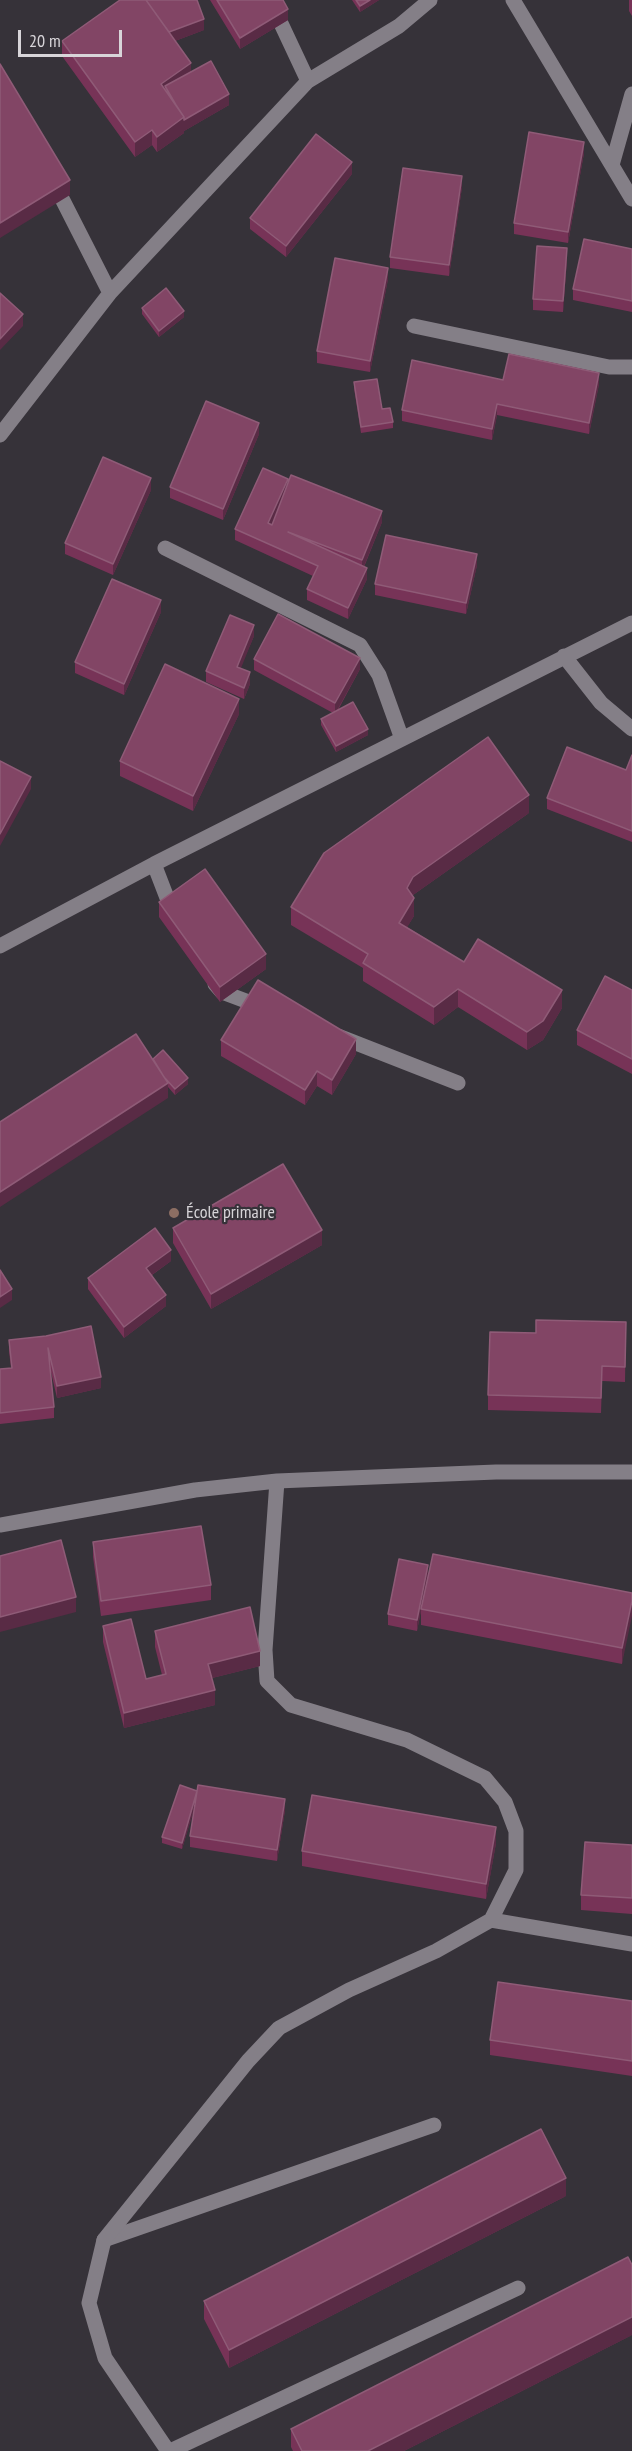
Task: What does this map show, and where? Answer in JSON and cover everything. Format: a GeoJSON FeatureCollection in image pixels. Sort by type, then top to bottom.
{"type":"FeatureCollection","features":[{"type":"Feature","properties":{"kind":"street"},"geometry":{"type":"LineString","coordinates":[[270,0],[308,81]]}},
{"type":"Feature","properties":{"kind":"street"},"geometry":{"type":"LineString","coordinates":[[0,435],[110,293],[308,81],[399,26],[430,0]]}},
{"type":"Feature","properties":{"kind":"street"},"geometry":{"type":"LineString","coordinates":[[513,0],[632,199]]}},
{"type":"Feature","properties":{"kind":"street"},"geometry":{"type":"LineString","coordinates":[[612,165],[632,94]]}},
{"type":"Feature","properties":{"kind":"street"},"geometry":{"type":"LineString","coordinates":[[47,171],[110,293]]}},
{"type":"Feature","properties":{"kind":"street"},"geometry":{"type":"LineString","coordinates":[[414,326],[609,368],[632,367]]}},
{"type":"Feature","properties":{"kind":"street"},"geometry":{"type":"LineString","coordinates":[[165,548],[360,645],[380,675],[402,739]]}},
{"type":"Feature","properties":{"kind":"street"},"geometry":{"type":"LineString","coordinates":[[0,946],[154,864],[632,623]]}},
{"type":"Feature","properties":{"kind":"street"},"geometry":{"type":"LineString","coordinates":[[564,656],[601,703],[632,729]]}},
{"type":"Feature","properties":{"kind":"street"},"geometry":{"type":"LineString","coordinates":[[154,864],[177,926]]}},
{"type":"Feature","properties":{"kind":"street"},"geometry":{"type":"LineString","coordinates":[[202,971],[222,992],[276,1013]]}},
{"type":"Feature","properties":{"kind":"street"},"geometry":{"type":"LineString","coordinates":[[319,1029],[458,1083]]}},
{"type":"Feature","properties":{"kind":"street"},"geometry":{"type":"LineString","coordinates":[[0,1525],[195,1490],[277,1480],[496,1472],[632,1472]]}},
{"type":"Feature","properties":{"kind":"street"},"geometry":{"type":"LineString","coordinates":[[277,1480],[265,1650],[267,1680],[291,1705],[407,1740],[485,1778],[505,1802],[516,1831],[516,1870],[491,1920],[436,1951],[349,1990],[279,2028],[248,2061],[104,2241],[89,2303],[105,2358],[169,2451],[518,2288]]}},
{"type":"Feature","properties":{"kind":"street"},"geometry":{"type":"LineString","coordinates":[[491,1920],[632,1944]]}},
{"type":"Feature","properties":{"kind":"street"},"geometry":{"type":"LineString","coordinates":[[104,2241],[434,2125]]}},
{"type":"Feature","properties":{"kind":"building"},"geometry":{"type":"Polygon","coordinates":[[[120,0],[146,0],[191,63],[161,84],[184,117],[157,137],[152,130],[135,142],[62,41],[120,0]]]}},
{"type":"Feature","properties":{"kind":"building"},"geometry":{"type":"Polygon","coordinates":[[[146,0],[197,0],[204,19],[169,32],[146,0]]]}},
{"type":"Feature","properties":{"kind":"building"},"geometry":{"type":"Polygon","coordinates":[[[217,0],[283,0],[288,9],[240,38],[217,0]]]}},
{"type":"Feature","properties":{"kind":"building"},"geometry":{"type":"Polygon","coordinates":[[[356,0],[370,0],[360,6],[356,0]]]}},
{"type":"Feature","properties":{"kind":"building"},"geometry":{"type":"Polygon","coordinates":[[[211,61],[229,94],[184,120],[165,86],[211,61]]]}},
{"type":"Feature","properties":{"kind":"building"},"geometry":{"type":"Polygon","coordinates":[[[0,64],[70,180],[0,223],[0,64]]]}},
{"type":"Feature","properties":{"kind":"building"},"geometry":{"type":"Polygon","coordinates":[[[529,132],[584,142],[568,232],[514,223],[529,132]]]}},
{"type":"Feature","properties":{"kind":"building"},"geometry":{"type":"Polygon","coordinates":[[[316,134],[352,162],[286,246],[250,218],[316,134]]]}},
{"type":"Feature","properties":{"kind":"building"},"geometry":{"type":"Polygon","coordinates":[[[403,168],[462,176],[449,265],[390,257],[403,168]]]}},
{"type":"Feature","properties":{"kind":"building"},"geometry":{"type":"Polygon","coordinates":[[[584,239],[632,249],[632,301],[573,289],[584,239]]]}},
{"type":"Feature","properties":{"kind":"building"},"geometry":{"type":"Polygon","coordinates":[[[537,246],[567,248],[563,301],[533,299],[537,246]]]}},
{"type":"Feature","properties":{"kind":"building"},"geometry":{"type":"Polygon","coordinates":[[[335,258],[388,268],[370,361],[317,351],[335,258]]]}},
{"type":"Feature","properties":{"kind":"building"},"geometry":{"type":"Polygon","coordinates":[[[166,288],[184,311],[159,331],[142,308],[166,288]]]}},
{"type":"Feature","properties":{"kind":"building"},"geometry":{"type":"Polygon","coordinates":[[[0,293],[23,314],[0,339],[0,293]]]}},
{"type":"Feature","properties":{"kind":"building"},"geometry":{"type":"Polygon","coordinates":[[[509,354],[599,373],[589,423],[497,404],[492,429],[402,410],[412,360],[503,380],[509,354]]]}},
{"type":"Feature","properties":{"kind":"building"},"geometry":{"type":"Polygon","coordinates":[[[377,379],[382,409],[390,408],[393,422],[361,427],[354,382],[377,379]]]}},
{"type":"Feature","properties":{"kind":"building"},"geometry":{"type":"Polygon","coordinates":[[[206,401],[259,423],[223,509],[170,487],[206,401]]]}},
{"type":"Feature","properties":{"kind":"building"},"geometry":{"type":"Polygon","coordinates":[[[103,457],[151,478],[113,564],[65,543],[103,457]]]}},
{"type":"Feature","properties":{"kind":"building"},"geometry":{"type":"Polygon","coordinates":[[[263,468],[288,479],[268,523],[272,525],[291,475],[382,511],[362,560],[288,532],[367,568],[348,608],[307,589],[318,566],[235,529],[263,468]]]}},
{"type":"Feature","properties":{"kind":"building"},"geometry":{"type":"Polygon","coordinates":[[[386,535],[477,554],[466,603],[375,584],[386,535]]]}},
{"type":"Feature","properties":{"kind":"building"},"geometry":{"type":"Polygon","coordinates":[[[112,579],[161,600],[124,684],[75,662],[112,579]]]}},
{"type":"Feature","properties":{"kind":"building"},"geometry":{"type":"Polygon","coordinates":[[[278,614],[360,658],[335,703],[254,659],[278,614]]]}},
{"type":"Feature","properties":{"kind":"building"},"geometry":{"type":"Polygon","coordinates":[[[230,615],[254,625],[237,667],[250,672],[244,688],[206,671],[230,615]]]}},
{"type":"Feature","properties":{"kind":"building"},"geometry":{"type":"Polygon","coordinates":[[[165,664],[239,699],[193,796],[120,761],[165,664]]]}},
{"type":"Feature","properties":{"kind":"building"},"geometry":{"type":"Polygon","coordinates":[[[353,702],[368,729],[336,746],[321,719],[353,702]]]}},
{"type":"Feature","properties":{"kind":"building"},"geometry":{"type":"Polygon","coordinates":[[[488,737],[529,795],[413,877],[407,888],[414,898],[399,923],[464,962],[478,939],[562,990],[543,1021],[527,1032],[458,989],[434,1007],[363,963],[368,954],[291,907],[324,853],[488,737]]]}},
{"type":"Feature","properties":{"kind":"building"},"geometry":{"type":"Polygon","coordinates":[[[567,747],[626,770],[632,755],[632,831],[547,798],[567,747]]]}},
{"type":"Feature","properties":{"kind":"building"},"geometry":{"type":"Polygon","coordinates":[[[0,761],[31,777],[0,834],[0,761]]]}},
{"type":"Feature","properties":{"kind":"building"},"geometry":{"type":"Polygon","coordinates":[[[205,869],[266,954],[220,987],[159,902],[205,869]]]}},
{"type":"Feature","properties":{"kind":"building"},"geometry":{"type":"Polygon","coordinates":[[[605,976],[632,990],[632,1059],[577,1030],[605,976]]]}},
{"type":"Feature","properties":{"kind":"building"},"geometry":{"type":"Polygon","coordinates":[[[258,980],[356,1039],[332,1080],[317,1071],[305,1090],[221,1040],[258,980]]]}},
{"type":"Feature","properties":{"kind":"building"},"geometry":{"type":"Polygon","coordinates":[[[136,1034],[168,1083],[0,1192],[0,1122],[136,1034]]]}},
{"type":"Feature","properties":{"kind":"building"},"geometry":{"type":"Polygon","coordinates":[[[163,1050],[188,1078],[175,1089],[153,1059],[163,1050]]]}},
{"type":"Feature","properties":{"kind":"building"},"geometry":{"type":"Polygon","coordinates":[[[283,1164],[322,1230],[211,1294],[173,1228],[283,1164]]]}},
{"type":"Feature","properties":{"kind":"building"},"geometry":{"type":"Polygon","coordinates":[[[155,1228],[171,1250],[146,1268],[166,1295],[124,1327],[88,1278],[155,1228]]]}},
{"type":"Feature","properties":{"kind":"building"},"geometry":{"type":"Polygon","coordinates":[[[0,1270],[12,1289],[0,1297],[0,1270]]]}},
{"type":"Feature","properties":{"kind":"building"},"geometry":{"type":"Polygon","coordinates":[[[536,1320],[626,1322],[625,1367],[602,1366],[601,1398],[488,1395],[490,1332],[536,1333],[536,1320]]]}},
{"type":"Feature","properties":{"kind":"building"},"geometry":{"type":"Polygon","coordinates":[[[91,1326],[101,1377],[57,1386],[48,1348],[54,1407],[0,1413],[0,1369],[12,1368],[9,1340],[46,1336],[91,1326]]]}},
{"type":"Feature","properties":{"kind":"building"},"geometry":{"type":"Polygon","coordinates":[[[201,1526],[211,1585],[101,1601],[93,1542],[201,1526]]]}},
{"type":"Feature","properties":{"kind":"building"},"geometry":{"type":"Polygon","coordinates":[[[61,1540],[76,1597],[0,1617],[0,1556],[61,1540]]]}},
{"type":"Feature","properties":{"kind":"building"},"geometry":{"type":"Polygon","coordinates":[[[433,1554],[632,1593],[622,1648],[421,1609],[433,1554]]]}},
{"type":"Feature","properties":{"kind":"building"},"geometry":{"type":"Polygon","coordinates":[[[399,1559],[428,1565],[417,1620],[388,1614],[399,1559]]]}},
{"type":"Feature","properties":{"kind":"building"},"geometry":{"type":"Polygon","coordinates":[[[250,1607],[260,1651],[208,1664],[215,1690],[124,1713],[103,1626],[131,1619],[146,1679],[166,1674],[155,1631],[250,1607]]]}},
{"type":"Feature","properties":{"kind":"building"},"geometry":{"type":"Polygon","coordinates":[[[180,1785],[197,1791],[182,1843],[162,1837],[180,1785]]]}},
{"type":"Feature","properties":{"kind":"building"},"geometry":{"type":"Polygon","coordinates":[[[198,1785],[285,1799],[277,1850],[190,1836],[198,1785]]]}},
{"type":"Feature","properties":{"kind":"building"},"geometry":{"type":"Polygon","coordinates":[[[312,1795],[496,1827],[486,1884],[302,1851],[312,1795]]]}},
{"type":"Feature","properties":{"kind":"building"},"geometry":{"type":"Polygon","coordinates":[[[585,1842],[632,1845],[632,1898],[581,1895],[585,1842]]]}},
{"type":"Feature","properties":{"kind":"building"},"geometry":{"type":"Polygon","coordinates":[[[498,1982],[632,2001],[632,2061],[490,2040],[498,1982]]]}},
{"type":"Feature","properties":{"kind":"building"},"geometry":{"type":"Polygon","coordinates":[[[541,2129],[566,2178],[229,2350],[204,2301],[541,2129]]]}},
{"type":"Feature","properties":{"kind":"building"},"geometry":{"type":"Polygon","coordinates":[[[628,2257],[632,2265],[632,2317],[368,2451],[302,2451],[291,2429],[628,2257]]]}},
{"type":"Feature","properties":{"kind":"place","name":"École primaire"},"geometry":{"type":"Point","coordinates":[174,1213]}}]}
